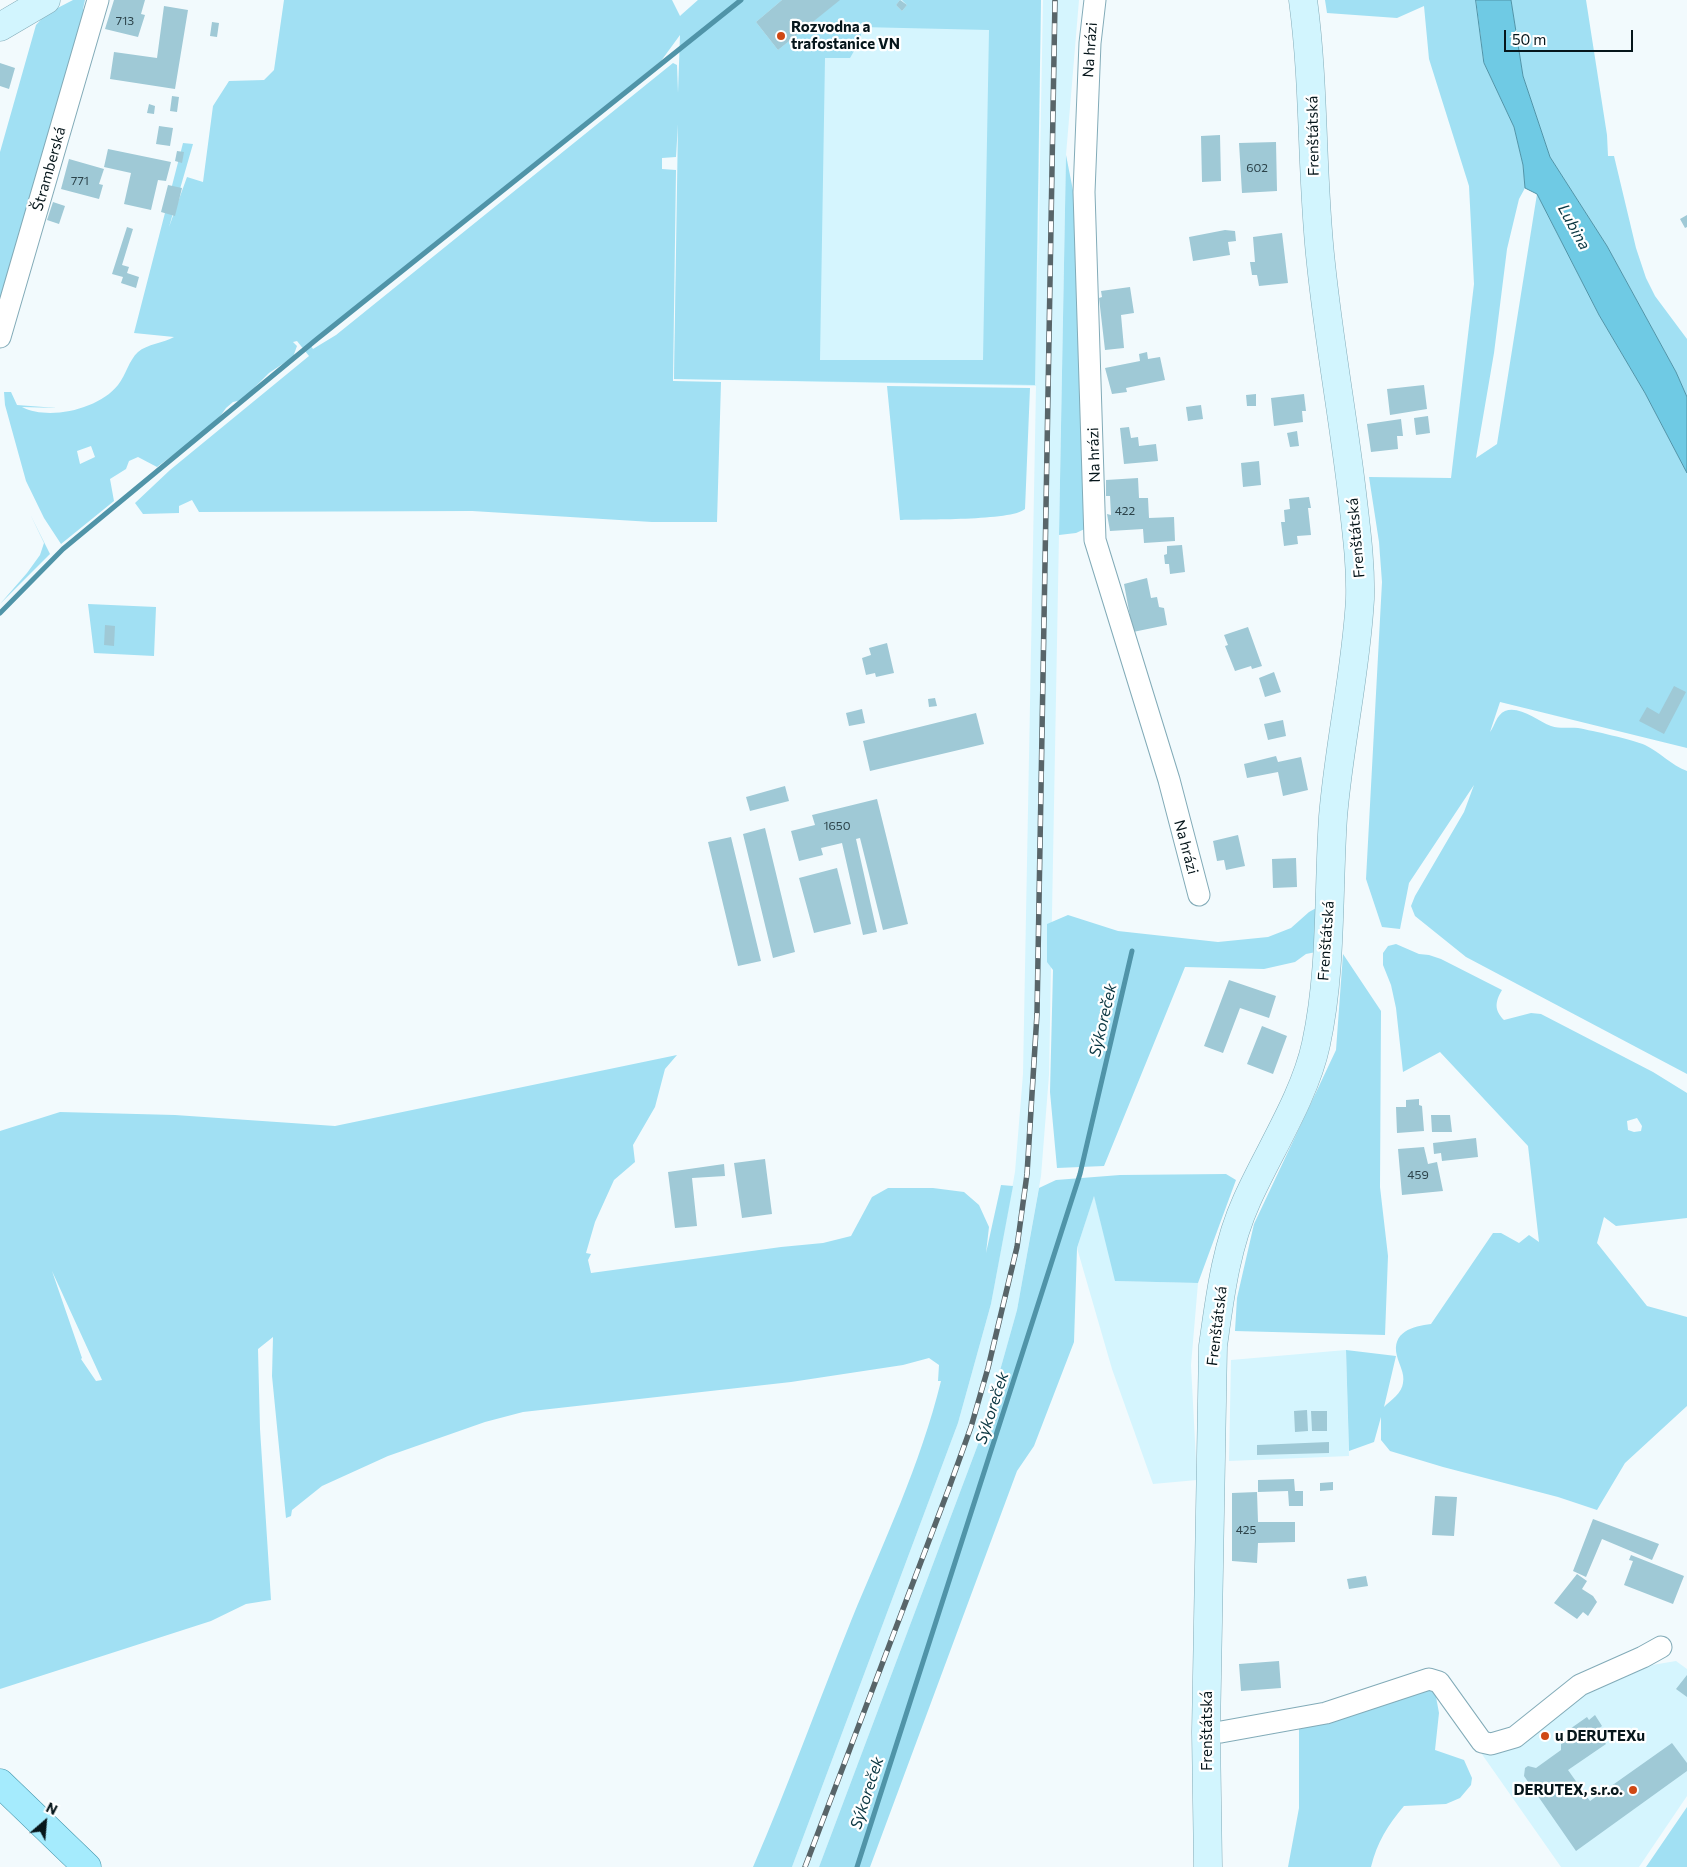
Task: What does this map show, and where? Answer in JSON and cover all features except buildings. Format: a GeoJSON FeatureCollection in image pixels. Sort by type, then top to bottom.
{"type":"FeatureCollection","features":[{"type":"Feature","properties":{"kind":"main road"},"geometry":{"type":"LineString","coordinates":[[0,27],[46,0]]}},
{"type":"Feature","properties":{"kind":"main road","name":"Frenštátská"},"geometry":{"type":"LineString","coordinates":[[1208,1867],[1206,1732],[1211,1363],[1220,1292],[1233,1235],[1239,1218],[1311,1062],[1317,1035],[1327,942],[1333,817],[1359,618],[1360,565],[1321,265],[1315,197],[1311,75],[1302,0]]}},
{"type":"Feature","properties":{"kind":"main road"},"geometry":{"type":"LineString","coordinates":[[0,1783],[87,1867]]}},
{"type":"Feature","properties":{"kind":"street","name":"Štramberská"},"geometry":{"type":"LineString","coordinates":[[0,337],[98,0]]}},
{"type":"Feature","properties":{"kind":"street","name":"Na hrázi"},"geometry":{"type":"LineString","coordinates":[[1095,0],[1090,43],[1084,192],[1095,540],[1169,780],[1199,895]]}},
{"type":"Feature","properties":{"kind":"street"},"geometry":{"type":"LineString","coordinates":[[1206,1732],[1221,1732],[1326,1713],[1429,1679],[1439,1682],[1482,1742],[1491,1744],[1515,1736],[1580,1686],[1661,1647]]}},
{"type":"Feature","properties":{"kind":"shaded area"},"geometry":{"type":"Polygon","coordinates":[[[73,0],[85,0],[83,9],[86,13],[0,315],[0,152],[36,25],[46,14],[73,0]]]}},
{"type":"Feature","properties":{"kind":"shaded area"},"geometry":{"type":"Polygon","coordinates":[[[284,0],[672,0],[680,16],[698,0],[782,0],[756,22],[778,50],[839,0],[900,0],[896,5],[902,11],[907,5],[902,0],[1041,0],[1035,385],[674,379],[678,124],[676,157],[662,158],[662,169],[676,170],[673,381],[721,382],[717,522],[652,522],[472,511],[199,512],[192,500],[179,506],[179,513],[143,514],[135,503],[170,470],[309,356],[297,341],[293,342],[297,346],[293,357],[269,373],[242,400],[233,402],[196,438],[157,467],[138,457],[129,461],[126,469],[110,479],[114,501],[61,544],[44,518],[26,481],[5,405],[4,392],[11,392],[17,405],[57,408],[22,407],[33,411],[59,413],[86,406],[99,401],[118,385],[132,359],[138,352],[146,347],[174,337],[134,333],[183,143],[193,144],[169,227],[187,177],[203,182],[213,106],[229,81],[264,80],[274,70],[284,0]],[[861,27],[861,39],[850,58],[825,58],[820,360],[983,360],[989,30],[861,27]],[[680,35],[661,61],[447,235],[309,343],[313,349],[336,335],[673,63],[677,65],[678,93],[680,35]],[[91,446],[77,451],[80,464],[95,457],[91,446]]]}},
{"type":"Feature","properties":{"kind":"shaded area"},"geometry":{"type":"Polygon","coordinates":[[[698,0],[1041,0],[1037,321],[1043,0],[1079,0],[1066,155],[1049,1075],[1041,1176],[1017,1310],[983,1431],[819,1867],[792,1867],[958,1423],[991,1304],[1015,1172],[1023,1074],[1036,386],[674,379],[681,15],[698,0]]]}},
{"type":"Feature","properties":{"kind":"shaded area"},"geometry":{"type":"Polygon","coordinates":[[[1325,0],[1476,0],[1484,63],[1514,127],[1523,165],[1525,188],[1519,199],[1507,249],[1494,353],[1476,458],[1497,444],[1537,194],[1599,315],[1645,393],[1687,473],[1687,748],[1500,702],[1490,732],[1502,713],[1516,710],[1554,727],[1578,728],[1612,735],[1645,745],[1687,771],[1687,1074],[1466,957],[1415,916],[1411,906],[1415,896],[1464,812],[1474,785],[1409,883],[1400,929],[1382,927],[1366,879],[1382,582],[1379,542],[1369,477],[1451,478],[1474,284],[1469,186],[1429,59],[1424,6],[1397,18],[1327,13],[1325,0]]]}},
{"type":"Feature","properties":{"kind":"shaded area"},"geometry":{"type":"Polygon","coordinates":[[[1511,0],[1586,0],[1607,135],[1608,156],[1614,156],[1636,248],[1646,278],[1655,296],[1687,339],[1687,397],[1676,372],[1607,246],[1550,157],[1523,76],[1511,0]]]}},
{"type":"Feature","properties":{"kind":"shaded area"},"geometry":{"type":"Polygon","coordinates":[[[1066,155],[1083,241],[1089,527],[1076,533],[1059,535],[1066,155]]]}},
{"type":"Feature","properties":{"kind":"shaded area"},"geometry":{"type":"Polygon","coordinates":[[[887,386],[1030,388],[1025,509],[1003,516],[900,520],[887,386]]]}},
{"type":"Feature","properties":{"kind":"shaded area"},"geometry":{"type":"Polygon","coordinates":[[[30,514],[50,554],[0,604],[40,555],[44,543],[30,514]]]}},
{"type":"Feature","properties":{"kind":"shaded area"},"geometry":{"type":"Polygon","coordinates":[[[88,604],[156,607],[154,656],[94,653],[88,604]]]}},
{"type":"Feature","properties":{"kind":"shaded area"},"geometry":{"type":"Polygon","coordinates":[[[1318,907],[1316,952],[1306,954],[1295,962],[1264,969],[1185,967],[1104,1166],[1057,1168],[1050,1092],[1053,970],[1047,962],[1047,924],[1068,915],[1118,931],[1218,942],[1268,937],[1291,928],[1309,912],[1318,907]]]}},
{"type":"Feature","properties":{"kind":"shaded area"},"geometry":{"type":"Polygon","coordinates":[[[1396,944],[1419,954],[1441,959],[1502,990],[1498,998],[1497,1009],[1504,1020],[1531,1013],[1541,1014],[1653,1072],[1687,1093],[1687,1218],[1616,1226],[1604,1217],[1597,1243],[1647,1306],[1687,1317],[1687,1406],[1625,1463],[1597,1510],[1558,1497],[1390,1451],[1381,1440],[1381,1417],[1374,1442],[1349,1451],[1346,1350],[1396,1356],[1384,1407],[1396,1396],[1402,1387],[1402,1369],[1396,1348],[1400,1336],[1417,1326],[1431,1324],[1493,1233],[1501,1233],[1519,1243],[1529,1235],[1539,1242],[1528,1146],[1440,1052],[1403,1072],[1396,1008],[1391,985],[1383,965],[1383,953],[1388,946],[1396,944]],[[1637,1118],[1627,1121],[1628,1130],[1634,1132],[1641,1131],[1642,1126],[1637,1118]]]}},
{"type":"Feature","properties":{"kind":"shaded area"},"geometry":{"type":"Polygon","coordinates":[[[1343,954],[1381,1011],[1380,1187],[1388,1256],[1385,1335],[1235,1331],[1237,1298],[1254,1224],[1336,1050],[1343,954]]]}},
{"type":"Feature","properties":{"kind":"shaded area"},"geometry":{"type":"Polygon","coordinates":[[[677,1055],[665,1069],[655,1107],[633,1145],[635,1162],[614,1180],[595,1222],[586,1253],[591,1254],[588,1260],[591,1273],[823,1243],[851,1236],[872,1197],[888,1188],[933,1188],[964,1192],[979,1205],[989,1227],[986,1253],[1001,1185],[1013,1186],[991,1304],[958,1423],[792,1867],[753,1867],[851,1621],[901,1503],[923,1443],[941,1381],[938,1381],[939,1365],[929,1358],[903,1365],[791,1382],[523,1412],[485,1422],[388,1456],[322,1486],[292,1510],[291,1516],[286,1518],[272,1376],[273,1337],[258,1349],[260,1429],[271,1600],[246,1604],[211,1621],[0,1689],[0,1131],[60,1112],[175,1115],[335,1126],[677,1055]],[[52,1271],[81,1359],[96,1381],[102,1380],[52,1271]]]}},
{"type":"Feature","properties":{"kind":"shaded area"},"geometry":{"type":"Polygon","coordinates":[[[1226,1174],[1236,1180],[1198,1283],[1115,1281],[1094,1196],[1077,1248],[1074,1342],[1034,1446],[1017,1471],[870,1867],[819,1867],[983,1431],[1017,1310],[1039,1188],[1056,1180],[1120,1175],[1226,1174]]]}},
{"type":"Feature","properties":{"kind":"shaded area"},"geometry":{"type":"Polygon","coordinates":[[[1094,1195],[1116,1281],[1198,1283],[1191,1365],[1197,1480],[1153,1484],[1112,1369],[1077,1248],[1094,1195]]]}},
{"type":"Feature","properties":{"kind":"shaded area"},"geometry":{"type":"Polygon","coordinates":[[[1346,1350],[1349,1456],[1229,1461],[1231,1360],[1346,1350]]]}},
{"type":"Feature","properties":{"kind":"shaded area"},"geometry":{"type":"Polygon","coordinates":[[[1676,1661],[1687,1669],[1687,1796],[1639,1867],[1561,1867],[1479,1750],[1579,1694],[1646,1666],[1676,1661]]]}},
{"type":"Feature","properties":{"kind":"shaded area"},"geometry":{"type":"Polygon","coordinates":[[[1434,1686],[1439,1713],[1435,1750],[1464,1760],[1472,1778],[1471,1785],[1460,1798],[1446,1804],[1404,1806],[1384,1834],[1376,1850],[1371,1867],[1288,1867],[1299,1808],[1299,1725],[1434,1686]]]}},
{"type":"Feature","properties":{"kind":"shaded area"},"geometry":{"type":"Polygon","coordinates":[[[1687,1807],[1687,1867],[1646,1867],[1687,1807]]]}},
{"type":"Feature","properties":{"kind":"water","name":"Lubina"},"geometry":{"type":"Polygon","coordinates":[[[1476,0],[1511,0],[1523,76],[1550,157],[1607,246],[1676,372],[1687,397],[1687,473],[1645,393],[1599,315],[1537,194],[1525,188],[1523,165],[1514,127],[1484,63],[1476,0]]]}},
{"type":"Feature","properties":{"kind":"waterway"},"geometry":{"type":"LineString","coordinates":[[0,613],[63,549],[317,339],[741,0]]}},
{"type":"Feature","properties":{"kind":"waterway","name":"Sýkoreček"},"geometry":{"type":"LineString","coordinates":[[857,1867],[1080,1174],[1132,951]]}},
{"type":"Feature","properties":{"kind":"railway"},"geometry":{"type":"LineString","coordinates":[[805,1867],[971,1427],[988,1368],[1017,1247],[1027,1174],[1037,1014],[1055,0]]}},
{"type":"Feature","properties":{"kind":"place","name":"Rozvodna a trafostanice VN"},"geometry":{"type":"Point","coordinates":[781,36]}},
{"type":"Feature","properties":{"kind":"place","name":"u DERUTEXu"},"geometry":{"type":"Point","coordinates":[1545,1736]}},
{"type":"Feature","properties":{"kind":"place","name":"DERUTEX, s.r.o."},"geometry":{"type":"Point","coordinates":[1633,1790]}}]}
